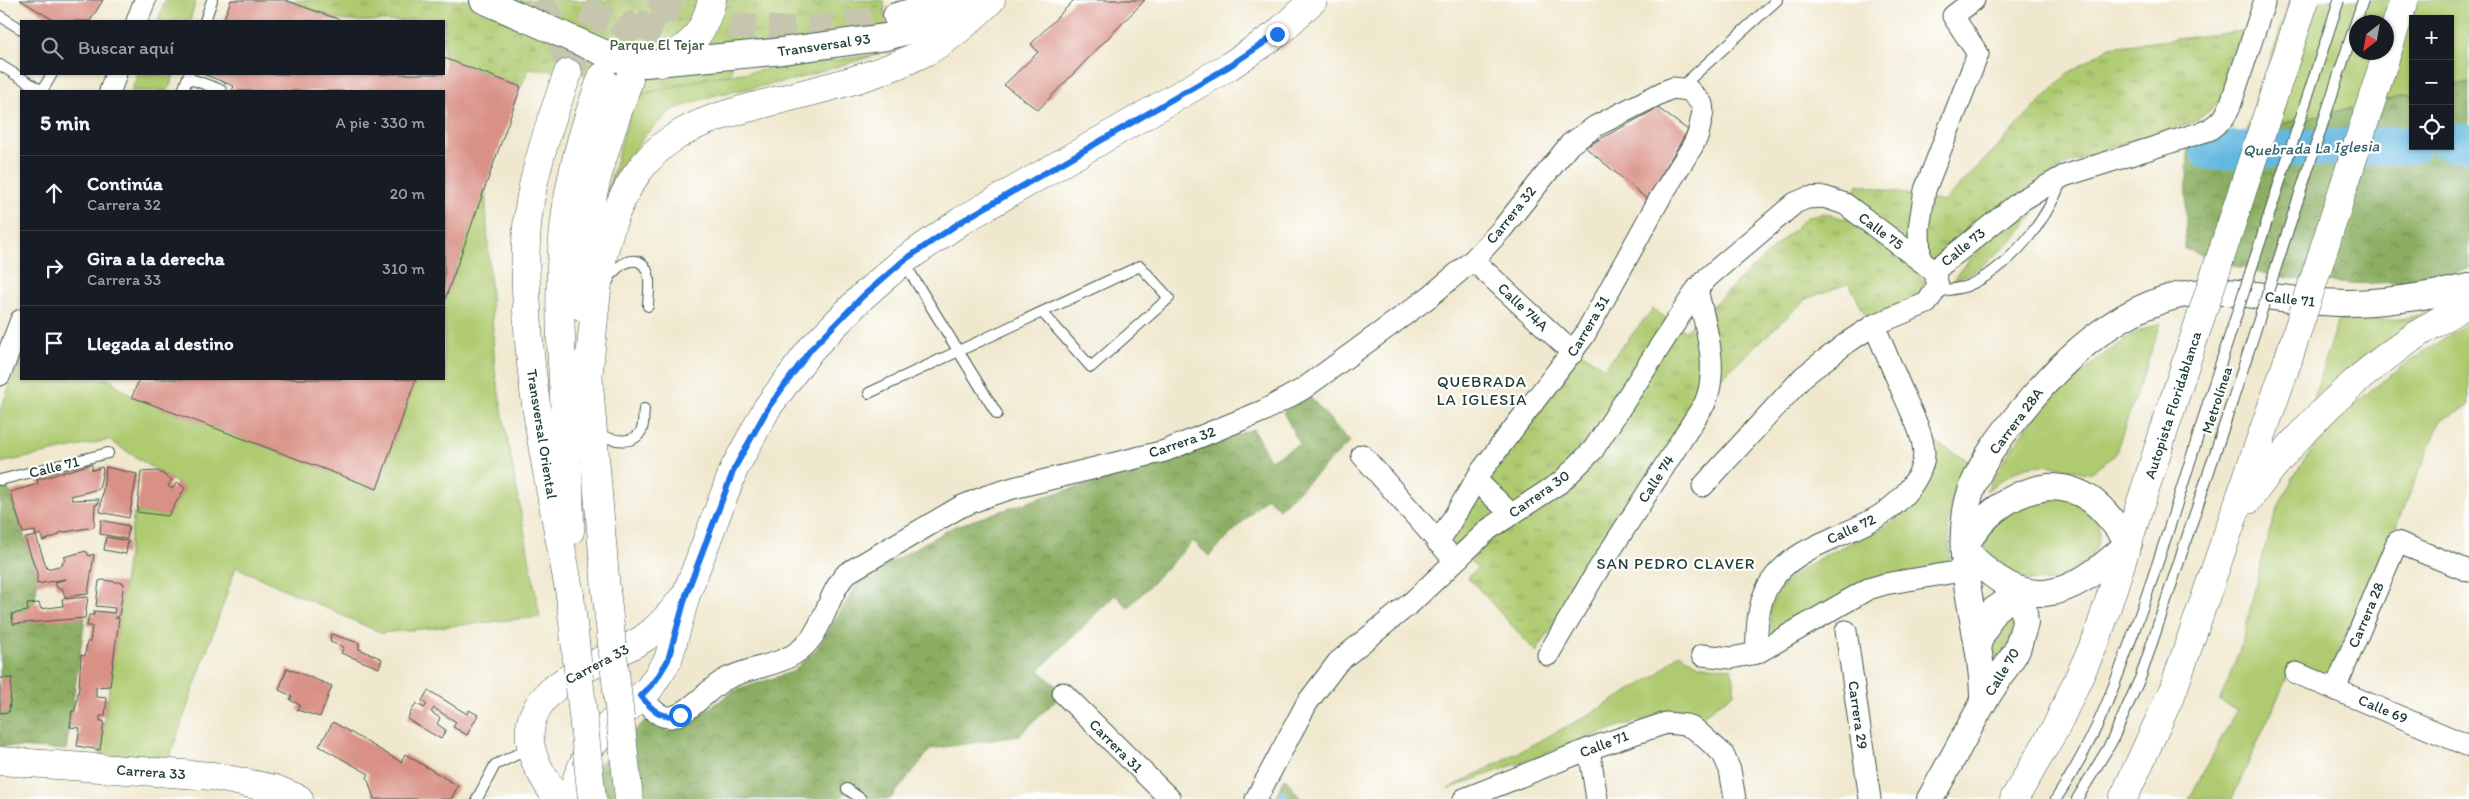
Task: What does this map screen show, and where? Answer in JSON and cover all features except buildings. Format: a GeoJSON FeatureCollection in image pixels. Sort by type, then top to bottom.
{"type":"FeatureCollection","features":[{"type":"Feature","properties":{"kind":"main road"},"geometry":{"type":"LineString","coordinates":[[661,63],[686,48],[699,35],[706,23],[712,0]]}},
{"type":"Feature","properties":{"kind":"main road"},"geometry":{"type":"LineString","coordinates":[[588,378],[605,251],[612,224],[632,180],[646,162],[664,145],[692,128],[726,114],[854,78],[920,55],[966,24],[991,0]]}},
{"type":"Feature","properties":{"kind":"main road","name":"Carrera 33"},"geometry":{"type":"LineString","coordinates":[[572,799],[581,767],[598,738],[645,692],[668,660],[686,595],[734,469],[768,408],[811,349],[863,296],[907,265],[962,221],[1228,67],[1277,34],[1313,0]]}},
{"type":"Feature","properties":{"kind":"main road","name":"Autopista Floridablanca"},"geometry":{"type":"LineString","coordinates":[[2014,799],[2056,727],[2081,677],[2097,638],[2306,0]]}},
{"type":"Feature","properties":{"kind":"main road"},"geometry":{"type":"LineString","coordinates":[[2122,799],[2173,690],[2233,522],[2288,360],[2404,0]]}},
{"type":"Feature","properties":{"kind":"main road","name":"Transversal Oriental"},"geometry":{"type":"LineString","coordinates":[[568,73],[546,135],[531,197],[525,282],[533,393],[541,449],[570,595],[592,799]]}},
{"type":"Feature","properties":{"kind":"main road"},"geometry":{"type":"LineString","coordinates":[[570,595],[570,473],[561,325],[564,227],[580,142],[602,77]]}},
{"type":"Feature","properties":{"kind":"main road"},"geometry":{"type":"LineString","coordinates":[[628,799],[606,590],[582,286],[586,228],[597,171],[629,80]]}},
{"type":"Feature","properties":{"kind":"main road"},"geometry":{"type":"LineString","coordinates":[[2233,522],[2294,440],[2335,398],[2414,336],[2469,303]]}},
{"type":"Feature","properties":{"kind":"main road","name":"Carrera 33"},"geometry":{"type":"LineString","coordinates":[[556,799],[531,748],[531,721],[540,703],[566,678],[618,652],[654,630],[671,615],[686,595]]}},
{"type":"Feature","properties":{"kind":"main road"},"geometry":{"type":"LineString","coordinates":[[618,652],[640,660],[647,668],[650,676],[645,692]]}},
{"type":"Feature","properties":{"kind":"main road"},"geometry":{"type":"LineString","coordinates":[[531,748],[557,765],[570,768],[581,767]]}},
{"type":"Feature","properties":{"kind":"main road","name":"Carrera 33"},"geometry":{"type":"LineString","coordinates":[[0,762],[212,776],[275,789],[299,799]]}},
{"type":"Feature","properties":{"kind":"street"},"geometry":{"type":"LineString","coordinates":[[137,20],[145,0]]}},
{"type":"Feature","properties":{"kind":"street","name":"Transversal 93"},"geometry":{"type":"LineString","coordinates":[[483,0],[618,59],[645,64],[774,52],[886,37],[928,26],[981,0]]}},
{"type":"Feature","properties":{"kind":"street"},"geometry":{"type":"LineString","coordinates":[[896,16],[921,9],[940,0]]}},
{"type":"Feature","properties":{"kind":"street"},"geometry":{"type":"LineString","coordinates":[[1927,265],[1919,228],[1926,190],[1978,54],[1953,16],[1974,0]]}},
{"type":"Feature","properties":{"kind":"street","name":"Calle 73"},"geometry":{"type":"LineString","coordinates":[[1937,292],[1938,286],[1927,265],[2022,200],[2064,176],[2209,130],[2224,118],[2230,106],[2265,0]]}},
{"type":"Feature","properties":{"kind":"street"},"geometry":{"type":"LineString","coordinates":[[110,90],[116,75]]}},
{"type":"Feature","properties":{"kind":"street","name":"Carrera 32"},"geometry":{"type":"LineString","coordinates":[[645,692],[651,708],[660,715],[670,717],[680,715],[726,679],[785,660],[798,652],[810,640],[838,585],[847,573],[960,507],[1013,488],[1165,451],[1263,411],[1325,374],[1429,297],[1473,260],[1490,243],[1570,144],[1596,126],[1673,88],[1688,91]]}},
{"type":"Feature","properties":{"kind":"street","name":"Carrera 31"},"geometry":{"type":"LineString","coordinates":[[1438,542],[1476,480],[1573,353],[1698,135],[1703,112],[1702,104],[1688,91]]}},
{"type":"Feature","properties":{"kind":"street","name":"Calle 75"},"geometry":{"type":"LineString","coordinates":[[1824,196],[1846,204],[1927,265]]}},
{"type":"Feature","properties":{"kind":"street","name":"Carrera 30"},"geometry":{"type":"LineString","coordinates":[[1256,799],[1307,703],[1338,662],[1412,602],[1489,529],[1561,482],[1593,450],[1697,289],[1795,203],[1807,198],[1824,196]]}},
{"type":"Feature","properties":{"kind":"street","name":"Calle 74A"},"geometry":{"type":"LineString","coordinates":[[1473,260],[1573,353]]}},
{"type":"Feature","properties":{"kind":"street","name":"Calle 71"},"geometry":{"type":"LineString","coordinates":[[2116,322],[2142,307],[2164,298],[2191,293],[2224,292],[2346,303],[2418,298],[2469,287]]}},
{"type":"Feature","properties":{"kind":"street","name":"Calle 74"},"geometry":{"type":"LineString","coordinates":[[1548,655],[1596,573],[1705,403],[1712,380],[1712,366],[1697,289]]}},
{"type":"Feature","properties":{"kind":"street"},"geometry":{"type":"LineString","coordinates":[[1703,486],[1804,376],[1848,342],[1874,325],[1920,308],[1937,292]]}},
{"type":"Feature","properties":{"kind":"street","name":"Carrera 28A"},"geometry":{"type":"LineString","coordinates":[[1966,559],[1966,510],[1972,491],[1998,441],[2044,384],[2069,358],[2088,341],[2116,322]]}},
{"type":"Feature","properties":{"kind":"street"},"geometry":{"type":"LineString","coordinates":[[0,375],[20,323]]}},
{"type":"Feature","properties":{"kind":"street","name":"Calle 72"},"geometry":{"type":"LineString","coordinates":[[1757,653],[1757,622],[1762,600],[1770,583],[1784,568],[1805,552],[1883,514],[1913,483],[1922,466],[1924,454],[1919,430],[1874,325]]}},
{"type":"Feature","properties":{"kind":"street"},"geometry":{"type":"LineString","coordinates":[[1362,455],[1454,561]]}},
{"type":"Feature","properties":{"kind":"street"},"geometry":{"type":"LineString","coordinates":[[1476,480],[1511,514]]}},
{"type":"Feature","properties":{"kind":"street"},"geometry":{"type":"LineString","coordinates":[[1702,655],[1731,658],[1757,653],[1868,589],[1966,559],[2003,583],[2022,591],[2049,593],[2080,583],[2129,544],[2100,508],[2085,494],[2072,489],[2036,488],[2006,500],[1980,524],[1966,559]]}},
{"type":"Feature","properties":{"kind":"street","name":"Carrera 28"},"geometry":{"type":"LineString","coordinates":[[2335,689],[2397,542],[2469,571]]}},
{"type":"Feature","properties":{"kind":"street","name":"Calle 70"},"geometry":{"type":"LineString","coordinates":[[1966,559],[1979,642],[1983,703]]}},
{"type":"Feature","properties":{"kind":"street","name":"Calle 70"},"geometry":{"type":"LineString","coordinates":[[1930,799],[2022,637],[2025,608],[2022,591],[1994,610],[1979,642]]}},
{"type":"Feature","properties":{"kind":"street","name":"Carrera 29"},"geometry":{"type":"LineString","coordinates":[[1846,631],[1870,799]]}},
{"type":"Feature","properties":{"kind":"street","name":"Calle 69"},"geometry":{"type":"LineString","coordinates":[[2296,673],[2469,746]]}},
{"type":"Feature","properties":{"kind":"street","name":"Carrera 31"},"geometry":{"type":"LineString","coordinates":[[1063,693],[1170,799]]}},
{"type":"Feature","properties":{"kind":"street","name":"Calle 71"},"geometry":{"type":"LineString","coordinates":[[1464,799],[1647,728],[1666,723],[1675,723],[1696,730],[1723,754],[1730,770],[1734,799]]}},
{"type":"Feature","properties":{"kind":"street"},"geometry":{"type":"LineString","coordinates":[[1589,749],[1597,799]]}},
{"type":"Feature","properties":{"kind":"lane"},"geometry":{"type":"LineString","coordinates":[[205,20],[212,0]]}},
{"type":"Feature","properties":{"kind":"lane"},"geometry":{"type":"LineString","coordinates":[[1688,91],[1776,0]]}},
{"type":"Feature","properties":{"kind":"lane","name":"Metrolínea"},"geometry":{"type":"LineString","coordinates":[[2056,799],[2088,747],[2119,676],[2167,539],[2212,390],[2338,0]]}},
{"type":"Feature","properties":{"kind":"lane","name":"Metrolínea"},"geometry":{"type":"LineString","coordinates":[[2077,799],[2112,744],[2141,676],[2363,0]]}},
{"type":"Feature","properties":{"kind":"lane"},"geometry":{"type":"LineString","coordinates":[[0,16],[20,28]]}},
{"type":"Feature","properties":{"kind":"lane"},"geometry":{"type":"LineString","coordinates":[[0,65],[40,90]]}},
{"type":"Feature","properties":{"kind":"lane"},"geometry":{"type":"LineString","coordinates":[[43,90],[51,75]]}},
{"type":"Feature","properties":{"kind":"lane"},"geometry":{"type":"LineString","coordinates":[[183,90],[189,76],[221,90]]}},
{"type":"Feature","properties":{"kind":"lane"},"geometry":{"type":"LineString","coordinates":[[1937,292],[1972,283],[1987,276],[2011,256],[2045,216],[2064,176]]}},
{"type":"Feature","properties":{"kind":"lane"},"geometry":{"type":"LineString","coordinates":[[596,310],[615,268],[624,262],[633,261],[641,265],[649,275],[648,306]]}},
{"type":"Feature","properties":{"kind":"lane"},"geometry":{"type":"LineString","coordinates":[[907,265],[997,414]]}},
{"type":"Feature","properties":{"kind":"lane"},"geometry":{"type":"LineString","coordinates":[[869,393],[1140,266],[1169,298],[1092,367],[1042,312]]}},
{"type":"Feature","properties":{"kind":"lane"},"geometry":{"type":"LineString","coordinates":[[593,432],[617,441],[626,441],[635,437],[642,428],[644,409]]}},
{"type":"Feature","properties":{"kind":"lane","name":"Calle 71"},"geometry":{"type":"LineString","coordinates":[[0,480],[108,453]]}},
{"type":"Feature","properties":{"kind":"lane"},"geometry":{"type":"LineString","coordinates":[[477,799],[495,765],[531,748]]}},
{"type":"Feature","properties":{"kind":"lane"},"geometry":{"type":"LineString","coordinates":[[847,789],[861,799]]}},
{"type":"Feature","properties":{"kind":"green space"},"geometry":{"type":"Polygon","coordinates":[[[165,0],[196,0],[190,20],[158,20],[165,0]]]}},
{"type":"Feature","properties":{"kind":"green space","name":"Parque El Tejar"},"geometry":{"type":"Polygon","coordinates":[[[285,0],[879,0],[884,1],[886,31],[737,47],[730,75],[707,78],[635,96],[629,80],[529,68],[521,87],[445,58],[445,20],[341,20],[285,0]]]}},
{"type":"Feature","properties":{"kind":"green space"},"geometry":{"type":"Polygon","coordinates":[[[2290,0],[2469,0],[2469,82],[2454,85],[2454,15],[2409,15],[2409,95],[2247,131],[2290,0]]]}},
{"type":"Feature","properties":{"kind":"green space"},"geometry":{"type":"Polygon","coordinates":[[[2242,31],[2222,99],[2209,111],[2194,122],[2114,146],[2065,165],[1919,273],[1926,285],[1914,300],[1867,318],[1849,283],[1806,299],[1700,398],[1536,652],[1468,577],[1477,568],[1448,539],[1494,469],[1580,351],[1604,368],[1653,309],[1685,331],[1808,216],[1824,213],[1845,219],[1858,184],[1944,202],[2067,74],[2110,47],[2242,31]]]}},
{"type":"Feature","properties":{"kind":"green space"},"geometry":{"type":"Polygon","coordinates":[[[879,54],[797,79],[712,96],[672,110],[645,135],[607,193],[635,96],[707,78],[879,54]]]}},
{"type":"Feature","properties":{"kind":"green space"},"geometry":{"type":"Polygon","coordinates":[[[138,75],[174,75],[168,90],[131,90],[138,75]]]}},
{"type":"Feature","properties":{"kind":"green space"},"geometry":{"type":"Polygon","coordinates":[[[2469,82],[2469,269],[2443,275],[2391,282],[2340,283],[2288,278],[2262,273],[2185,249],[2188,145],[2409,95],[2409,150],[2454,150],[2454,85],[2469,82]]]}},
{"type":"Feature","properties":{"kind":"green space"},"geometry":{"type":"Polygon","coordinates":[[[485,187],[495,371],[540,617],[381,633],[236,567],[169,759],[100,754],[134,512],[168,516],[185,488],[109,440],[0,463],[0,410],[20,361],[20,380],[112,380],[133,397],[377,489],[416,380],[445,380],[445,299],[485,187]]]}},
{"type":"Feature","properties":{"kind":"green space"},"geometry":{"type":"Polygon","coordinates":[[[2050,193],[2029,221],[1995,256],[1982,266],[1951,282],[1996,233],[2050,193]]]}},
{"type":"Feature","properties":{"kind":"green space"},"geometry":{"type":"Polygon","coordinates":[[[2432,312],[2311,407],[2337,321],[2401,319],[2432,312]]]}},
{"type":"Feature","properties":{"kind":"green space"},"geometry":{"type":"Polygon","coordinates":[[[2469,322],[2469,406],[2441,420],[2400,517],[2328,675],[2294,662],[2232,799],[2189,799],[2237,710],[2219,701],[2238,656],[2270,530],[2292,481],[2311,452],[2332,426],[2357,402],[2411,361],[2469,322]]]}},
{"type":"Feature","properties":{"kind":"green space"},"geometry":{"type":"Polygon","coordinates":[[[2161,323],[2115,455],[2089,474],[2039,465],[2023,468],[1986,491],[2008,454],[2039,411],[2103,355],[2135,333],[2161,323]]]}},
{"type":"Feature","properties":{"kind":"green space"},"geometry":{"type":"Polygon","coordinates":[[[1309,396],[1350,442],[1279,509],[1267,497],[1209,556],[1193,541],[1128,608],[1115,595],[1039,670],[1063,693],[1019,736],[931,749],[890,799],[861,799],[847,789],[840,799],[586,799],[595,768],[648,718],[659,728],[669,732],[690,722],[734,691],[792,672],[816,650],[861,579],[953,527],[1046,496],[1142,470],[1253,429],[1270,460],[1300,444],[1283,412],[1309,396]]]}},
{"type":"Feature","properties":{"kind":"green space"},"geometry":{"type":"Polygon","coordinates":[[[1933,441],[1969,461],[1953,494],[1948,522],[1950,564],[1774,638],[1771,613],[1778,592],[1795,575],[1816,560],[1889,523],[1907,510],[1924,486],[1929,469],[1933,441]]]}},
{"type":"Feature","properties":{"kind":"green space"},"geometry":{"type":"Polygon","coordinates":[[[8,488],[38,577],[32,622],[85,618],[66,750],[0,746],[0,490],[8,488]]]}},
{"type":"Feature","properties":{"kind":"green space"},"geometry":{"type":"Polygon","coordinates":[[[2066,494],[2099,523],[2099,541],[2090,559],[2060,582],[2014,579],[1986,553],[1987,531],[2007,508],[2066,494]]]}},
{"type":"Feature","properties":{"kind":"green space"},"geometry":{"type":"Polygon","coordinates":[[[2012,611],[2014,633],[1994,669],[1989,648],[1994,620],[2012,611]]]}},
{"type":"Feature","properties":{"kind":"green space"},"geometry":{"type":"Polygon","coordinates":[[[1679,653],[1699,665],[1731,668],[1735,692],[1697,719],[1663,715],[1623,725],[1448,789],[1581,719],[1657,675],[1679,653]]]}},
{"type":"Feature","properties":{"kind":"green space"},"geometry":{"type":"Polygon","coordinates":[[[1285,778],[1301,799],[1275,799],[1285,778]]]}},
{"type":"Feature","properties":{"kind":"waterway","name":"Quebrada La Iglesia"},"geometry":{"type":"LineString","coordinates":[[2454,143],[2469,143]]}},
{"type":"Feature","properties":{"kind":"waterway","name":"Quebrada La Iglesia"},"geometry":{"type":"LineString","coordinates":[[2209,151],[2409,145]]}},
{"type":"Feature","properties":{"kind":"waterway","name":"Quebrada La Iglesia"},"geometry":{"type":"LineString","coordinates":[[1281,799],[1284,793]]}},
{"type":"Feature","properties":{"kind":"tunnel"},"geometry":{"type":"LineString","coordinates":[[537,0],[550,16],[559,34],[565,53],[568,73]]}},
{"type":"Feature","properties":{"kind":"tunnel"},"geometry":{"type":"LineString","coordinates":[[572,66],[603,0]]}},
{"type":"Feature","properties":{"kind":"tunnel"},"geometry":{"type":"LineString","coordinates":[[656,0],[716,20],[756,28],[816,28],[896,16]]}},
{"type":"Feature","properties":{"kind":"tunnel"},"geometry":{"type":"LineString","coordinates":[[629,80],[657,5]]}},
{"type":"Feature","properties":{"kind":"tunnel"},"geometry":{"type":"LineString","coordinates":[[602,77],[613,50],[627,30],[648,16],[676,7]]}},
{"type":"Feature","properties":{"kind":"district","name":"QUEBRADA LA IGLESIA"},"geometry":{"type":"Point","coordinates":[1482,390]}},
{"type":"Feature","properties":{"kind":"district","name":"SAN PEDRO CLAVER"},"geometry":{"type":"Point","coordinates":[1676,563]}},
{"type":"Feature","properties":{"kind":"route"},"geometry":{"type":"LineString","coordinates":[[680,715],[670,717],[660,715],[641,696],[656,680],[668,660],[676,637],[686,595],[734,469],[749,439],[768,408],[790,374],[811,349],[863,296],[920,248],[962,221],[1228,67],[1277,34]]}}]}
